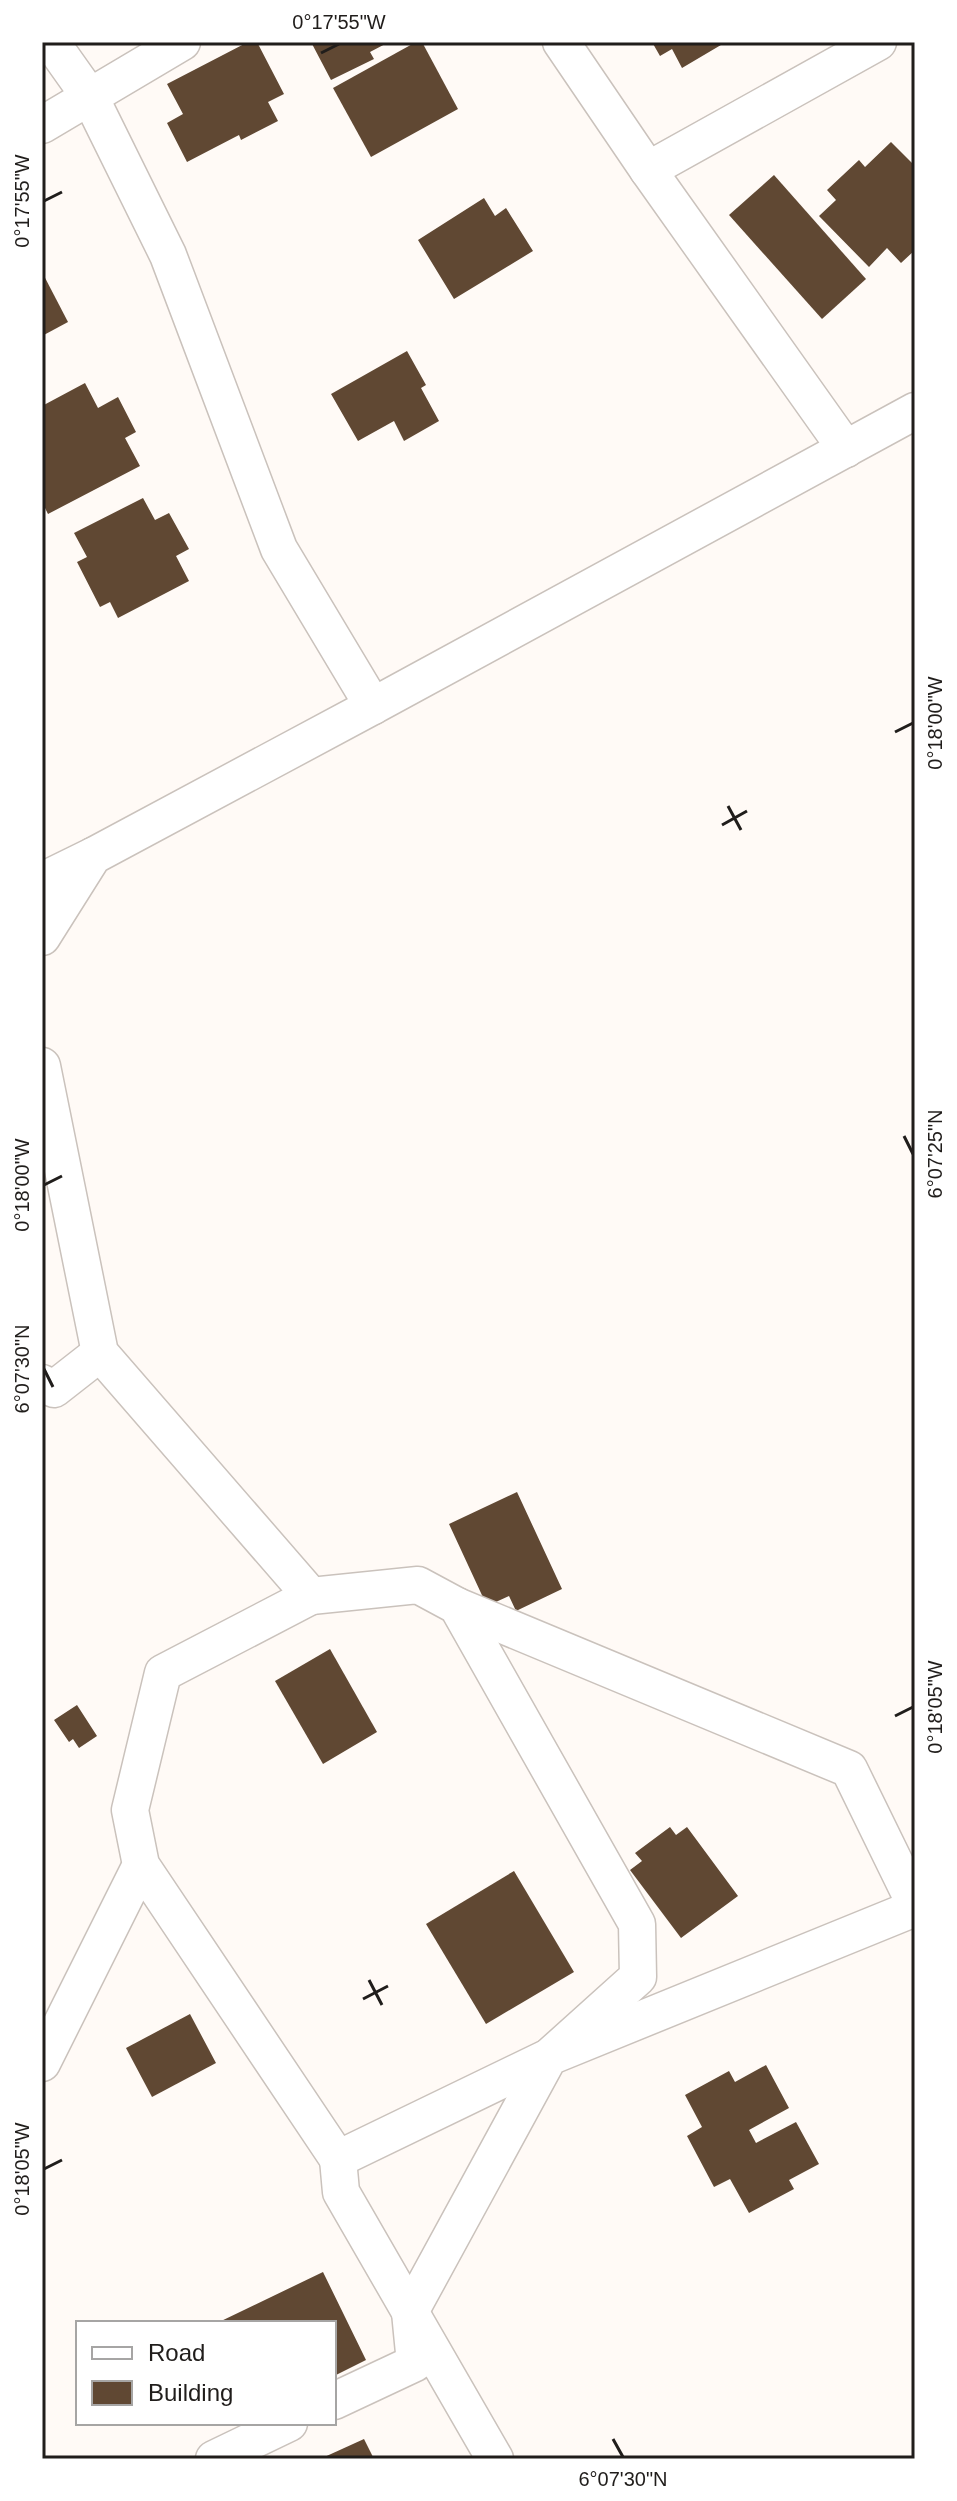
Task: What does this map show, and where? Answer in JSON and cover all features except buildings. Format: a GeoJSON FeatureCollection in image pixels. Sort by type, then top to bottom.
{"type":"FeatureCollection","features":[{"type":"Feature","properties":{"kind":"street"},"geometry":{"type":"LineString","coordinates":[[51,42],[90,97],[168,255],[279,549],[373,706]]}},
{"type":"Feature","properties":{"kind":"street"},"geometry":{"type":"LineString","coordinates":[[42,125],[182,42]]}},
{"type":"Feature","properties":{"kind":"street"},"geometry":{"type":"LineString","coordinates":[[561,42],[846,449]]}},
{"type":"Feature","properties":{"kind":"street"},"geometry":{"type":"LineString","coordinates":[[648,170],[878,42]]}},
{"type":"Feature","properties":{"kind":"street"},"geometry":{"type":"LineString","coordinates":[[42,881],[373,706],[915,411]]}},
{"type":"Feature","properties":{"kind":"street"},"geometry":{"type":"LineString","coordinates":[[42,937],[93,856]]}},
{"type":"Feature","properties":{"kind":"street"},"geometry":{"type":"LineString","coordinates":[[42,1066],[100,1353],[311,1596]]}},
{"type":"Feature","properties":{"kind":"street"},"geometry":{"type":"LineString","coordinates":[[42,1383],[54,1389],[100,1353]]}},
{"type":"Feature","properties":{"kind":"street"},"geometry":{"type":"LineString","coordinates":[[338,2159],[549,2057],[915,1906],[849,1769],[457,1606],[418,1585],[311,1596],[163,1673],[130,1810],[141,1865],[338,2159],[341,2192],[495,2459]]}},
{"type":"Feature","properties":{"kind":"street"},"geometry":{"type":"LineString","coordinates":[[336,2400],[415,2363],[410,2312],[549,2057],[638,1977],[637,1924],[457,1606]]}},
{"type":"Feature","properties":{"kind":"street"},"geometry":{"type":"LineString","coordinates":[[42,2063],[141,1865]]}},
{"type":"Feature","properties":{"kind":"street"},"geometry":{"type":"LineString","coordinates":[[214,2459],[285,2425]]}}]}
